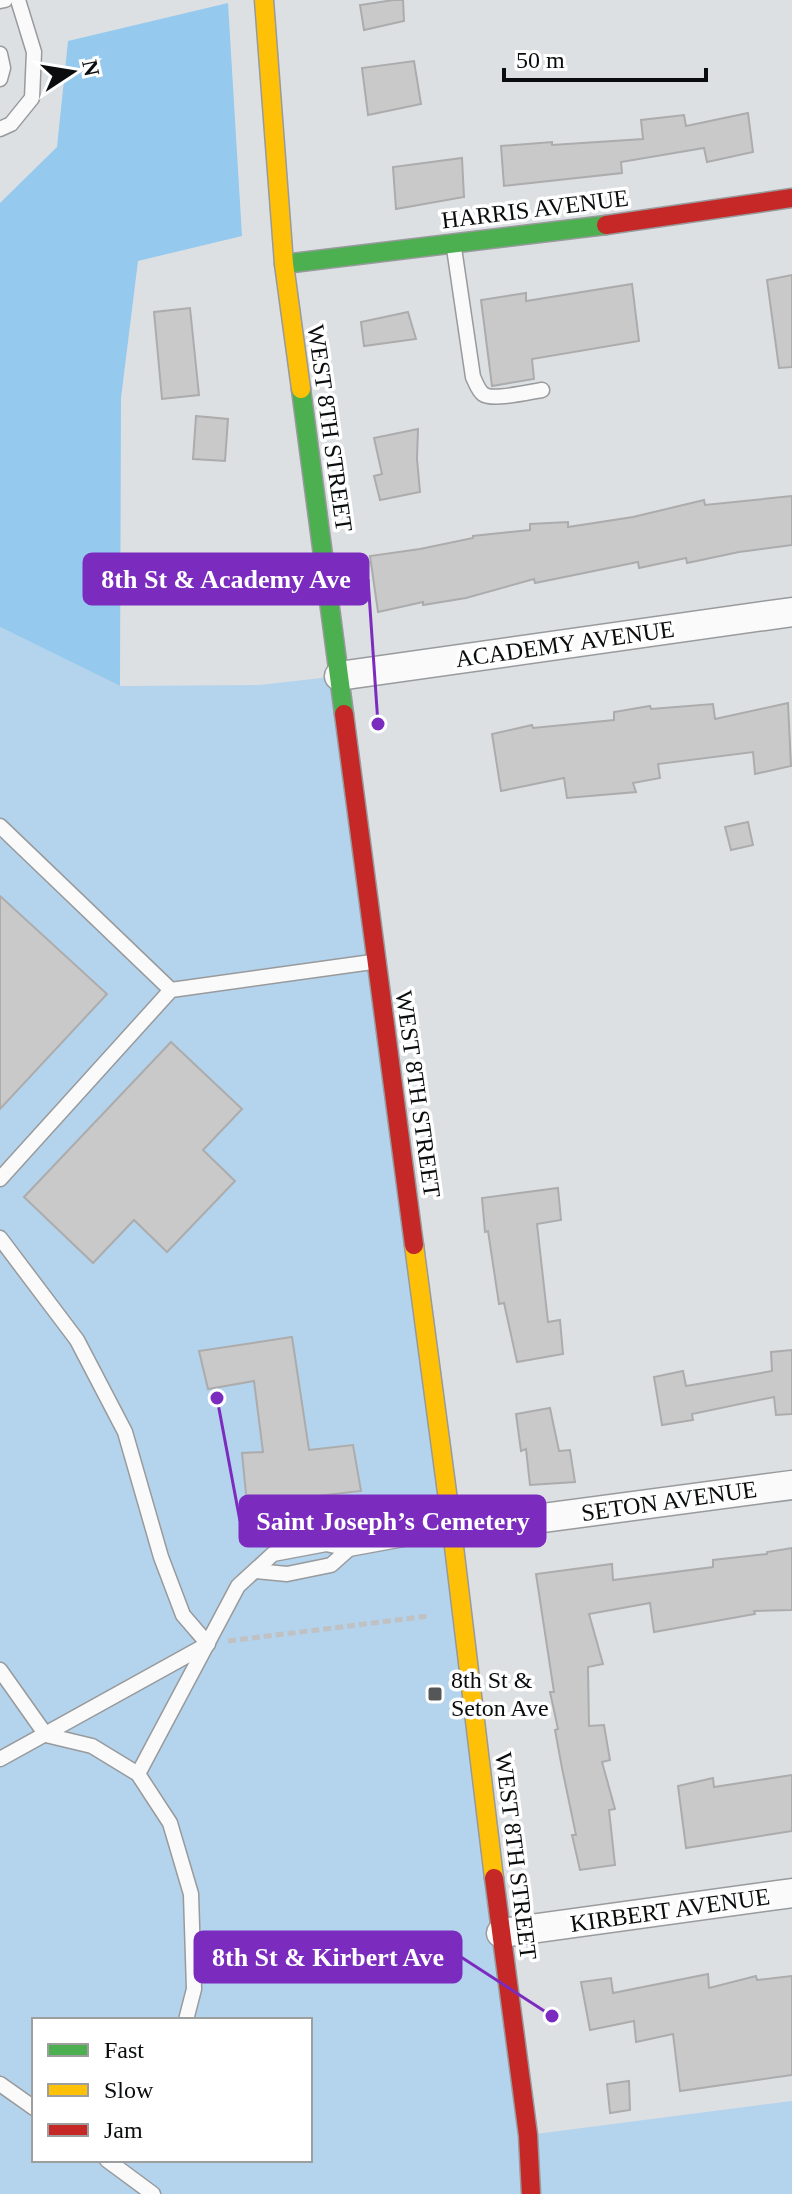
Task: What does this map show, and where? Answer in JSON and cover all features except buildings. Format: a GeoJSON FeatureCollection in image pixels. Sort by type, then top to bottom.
{"type":"FeatureCollection","features":[{"type":"Feature","properties":{"kind":"street","name":"WEST 8TH STREET"},"geometry":{"type":"LineString","coordinates":[[264,0],[284,264],[452,1530],[516,2032],[531,2194]]}},
{"type":"Feature","properties":{"kind":"street","name":"HARRIS AVENUE"},"geometry":{"type":"LineString","coordinates":[[284,264],[594,227],[792,198]]}},
{"type":"Feature","properties":{"kind":"street","name":"ACADEMY AVENUE"},"geometry":{"type":"LineString","coordinates":[[339,676],[792,612]]}},
{"type":"Feature","properties":{"kind":"street","name":"SETON AVENUE"},"geometry":{"type":"LineString","coordinates":[[452,1530],[792,1485]]}},
{"type":"Feature","properties":{"kind":"street","name":"KIRBERT AVENUE"},"geometry":{"type":"LineString","coordinates":[[501,1933],[792,1893]]}},
{"type":"Feature","properties":{"kind":"lane"},"geometry":{"type":"LineString","coordinates":[[0,129],[11,124],[32,98],[34,52],[18,0]]}},
{"type":"Feature","properties":{"kind":"lane"},"geometry":{"type":"LineString","coordinates":[[0,54],[3,68],[0,79]]}},
{"type":"Feature","properties":{"kind":"lane"},"geometry":{"type":"LineString","coordinates":[[453,244],[473,377],[478,388],[491,397],[542,390]]}},
{"type":"Feature","properties":{"kind":"lane"},"geometry":{"type":"LineString","coordinates":[[0,826],[171,990]]}},
{"type":"Feature","properties":{"kind":"lane"},"geometry":{"type":"LineString","coordinates":[[0,1179],[171,990],[377,962]]}},
{"type":"Feature","properties":{"kind":"lane"},"geometry":{"type":"LineString","coordinates":[[0,1238],[77,1340],[125,1432],[161,1557],[183,1615],[208,1644]]}},
{"type":"Feature","properties":{"kind":"lane"},"geometry":{"type":"LineString","coordinates":[[138,1774],[238,1586],[273,1554],[326,1544],[349,1549],[452,1530]]}},
{"type":"Feature","properties":{"kind":"lane"},"geometry":{"type":"LineString","coordinates":[[256,1571],[287,1574],[331,1565],[349,1549]]}},
{"type":"Feature","properties":{"kind":"lane"},"geometry":{"type":"LineString","coordinates":[[0,1759],[208,1644]]}},
{"type":"Feature","properties":{"kind":"lane"},"geometry":{"type":"LineString","coordinates":[[0,1670],[46,1735],[92,1746],[138,1774],[170,1823],[191,1894],[194,1989],[187,2018]]}},
{"type":"Feature","properties":{"kind":"lane"},"geometry":{"type":"LineString","coordinates":[[0,2084],[32,2107]]}},
{"type":"Feature","properties":{"kind":"lane"},"geometry":{"type":"LineString","coordinates":[[112,2162],[153,2194]]}},
{"type":"Feature","properties":{"kind":"path"},"geometry":{"type":"LineString","coordinates":[[208,1644],[461,1612]]}},
{"type":"Feature","properties":{"kind":"shaded area"},"geometry":{"type":"Polygon","coordinates":[[[228,3],[242,236],[138,261],[121,398],[120,686],[0,627],[0,203],[57,147],[68,41],[228,3]]]}},
{"type":"Feature","properties":{"kind":"shaded area"},"geometry":{"type":"Polygon","coordinates":[[[0,627],[120,686],[259,685],[339,676],[528,2135],[792,2101],[792,2194],[0,2194],[0,627]]]}},
{"type":"Feature","properties":{"kind":"traffic: fast"},"geometry":{"type":"LineString","coordinates":[[284,264],[606,225]]}},
{"type":"Feature","properties":{"kind":"traffic: fast"},"geometry":{"type":"LineString","coordinates":[[301,389],[344,714]]}},
{"type":"Feature","properties":{"kind":"traffic: slow"},"geometry":{"type":"LineString","coordinates":[[264,0],[284,264],[301,389]]}},
{"type":"Feature","properties":{"kind":"traffic: slow"},"geometry":{"type":"LineString","coordinates":[[414,1245],[494,1878]]}},
{"type":"Feature","properties":{"kind":"traffic: jam"},"geometry":{"type":"LineString","coordinates":[[606,225],[792,198]]}},
{"type":"Feature","properties":{"kind":"traffic: jam"},"geometry":{"type":"LineString","coordinates":[[344,714],[414,1245]]}},
{"type":"Feature","properties":{"kind":"traffic: jam"},"geometry":{"type":"LineString","coordinates":[[494,1878],[528,2135],[531,2194]]}},
{"type":"Feature","properties":{"kind":"place","name":"8th St & Academy Ave"},"geometry":{"type":"Point","coordinates":[378,724]}},
{"type":"Feature","properties":{"kind":"place","name":"Saint Joseph’s Cemetery"},"geometry":{"type":"Point","coordinates":[217,1398]}},
{"type":"Feature","properties":{"kind":"place","name":"8th St & Seton Ave"},"geometry":{"type":"Point","coordinates":[435,1694]}},
{"type":"Feature","properties":{"kind":"place","name":"8th St & Kirbert Ave"},"geometry":{"type":"Point","coordinates":[552,2016]}}]}
